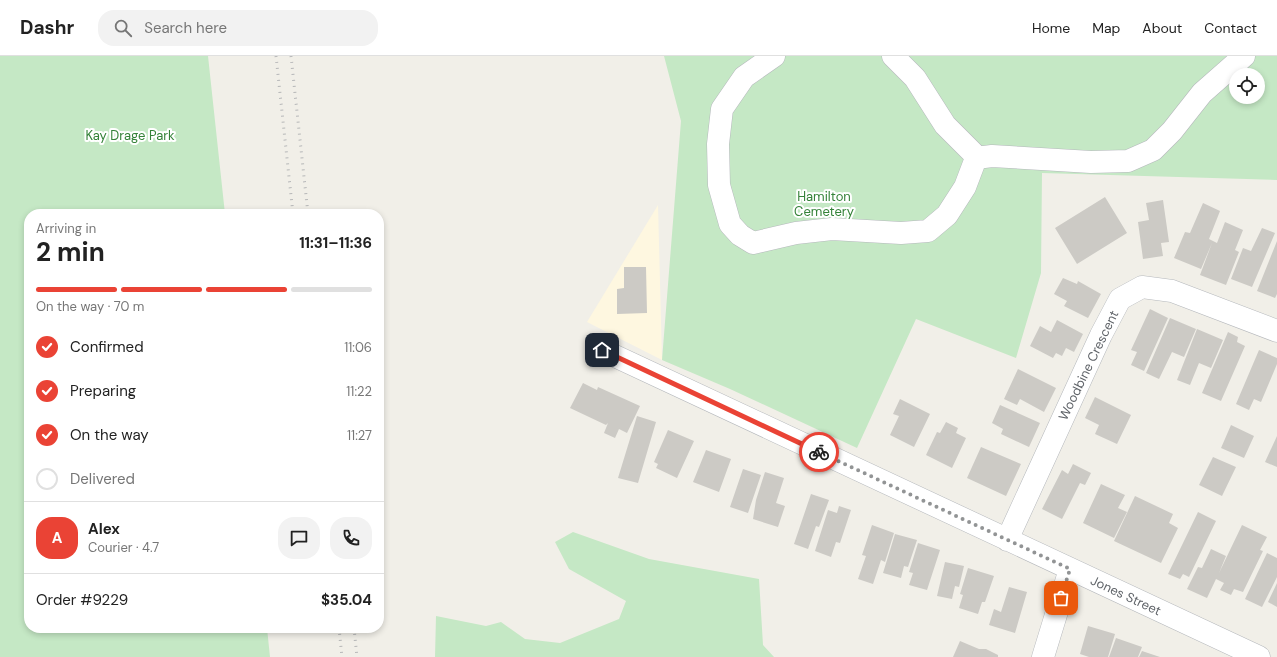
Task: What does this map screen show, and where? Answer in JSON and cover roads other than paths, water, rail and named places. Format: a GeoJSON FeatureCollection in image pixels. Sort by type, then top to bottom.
{"type":"FeatureCollection","features":[{"type":"Feature","properties":{"kind":"street"},"geometry":{"type":"LineString","coordinates":[[774,56],[744,78],[722,109],[718,144],[719,185],[730,224],[740,235],[753,243],[796,233],[832,229],[901,234],[928,232],[947,215],[965,187],[976,158]]}},
{"type":"Feature","properties":{"kind":"street"},"geometry":{"type":"LineString","coordinates":[[894,56],[915,78],[945,125],[975,155],[976,158]]}},
{"type":"Feature","properties":{"kind":"street"},"geometry":{"type":"LineString","coordinates":[[976,158],[992,156],[1091,162],[1128,161],[1152,150],[1172,131],[1202,93],[1244,56]]}},
{"type":"Feature","properties":{"kind":"street","name":"Woodbine Crescent"},"geometry":{"type":"LineString","coordinates":[[1007,540],[1094,350],[1120,299],[1142,287],[1172,291],[1277,331]]}},
{"type":"Feature","properties":{"kind":"street","name":"Jones Street"},"geometry":{"type":"LineString","coordinates":[[602,350],[1260,657]]}},
{"type":"Feature","properties":{"kind":"street"},"geometry":{"type":"LineString","coordinates":[[1043,657],[1070,569]]}},
{"type":"Feature","properties":{"kind":"railway"},"geometry":{"type":"LineString","coordinates":[[276,56],[292,209]]}},
{"type":"Feature","properties":{"kind":"railway"},"geometry":{"type":"LineString","coordinates":[[291,56],[307,209]]}},
{"type":"Feature","properties":{"kind":"railway"},"geometry":{"type":"LineString","coordinates":[[340,633],[342,657]]}},
{"type":"Feature","properties":{"kind":"railway"},"geometry":{"type":"LineString","coordinates":[[355,633],[357,657]]}},
{"type":"Feature","properties":{"kind":"park label","name":"Kay Drage Park"},"geometry":{"type":"Point","coordinates":[130,135]}},
{"type":"Feature","properties":{"kind":"park label","name":"Hamilton Cemetery"},"geometry":{"type":"Point","coordinates":[824,204]}}]}
